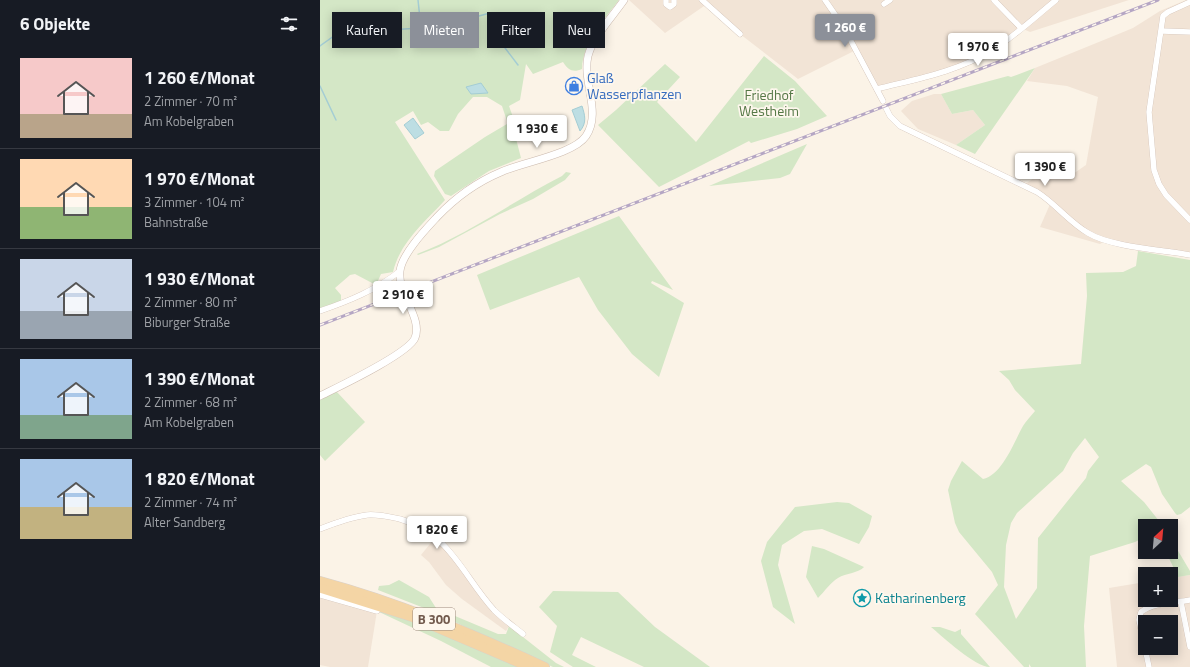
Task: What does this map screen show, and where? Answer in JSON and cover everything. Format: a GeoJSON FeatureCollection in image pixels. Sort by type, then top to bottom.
{"type":"FeatureCollection","features":[{"type":"Feature","properties":{"kind":"main road","name":"B 300"},"geometry":{"type":"LineString","coordinates":[[320,581],[361,592],[414,610],[544,667]]}},
{"type":"Feature","properties":{"kind":"main road","name":"B 300"},"geometry":{"type":"LineString","coordinates":[[320,588],[412,617],[528,667]]}},
{"type":"Feature","properties":{"kind":"street"},"geometry":{"type":"LineString","coordinates":[[320,396],[382,363],[404,349],[413,341],[416,333],[416,325],[400,284],[400,271],[410,250],[437,217],[451,203],[479,182],[517,165],[570,149],[584,139],[592,123],[587,68],[588,55],[594,43],[624,0]]}},
{"type":"Feature","properties":{"kind":"street"},"geometry":{"type":"LineString","coordinates":[[666,0],[666,4],[669,7],[673,5],[675,0]]}},
{"type":"Feature","properties":{"kind":"street"},"geometry":{"type":"LineString","coordinates":[[702,0],[740,34]]}},
{"type":"Feature","properties":{"kind":"street"},"geometry":{"type":"LineString","coordinates":[[825,0],[843,26],[883,101]]}},
{"type":"Feature","properties":{"kind":"street"},"geometry":{"type":"LineString","coordinates":[[884,4],[890,0]]}},
{"type":"Feature","properties":{"kind":"street"},"geometry":{"type":"LineString","coordinates":[[994,0],[1021,28]]}},
{"type":"Feature","properties":{"kind":"street"},"geometry":{"type":"LineString","coordinates":[[877,89],[938,74],[967,63],[998,47],[1056,0]]}},
{"type":"Feature","properties":{"kind":"street"},"geometry":{"type":"LineString","coordinates":[[1190,2],[1164,14],[1149,112],[1154,170],[1159,184],[1166,195],[1190,220]]}},
{"type":"Feature","properties":{"kind":"street"},"geometry":{"type":"LineString","coordinates":[[1162,31],[1190,32]]}},
{"type":"Feature","properties":{"kind":"street"},"geometry":{"type":"LineString","coordinates":[[886,108],[890,116],[900,126],[1037,192],[1058,207],[1081,228],[1092,235],[1122,244],[1190,255]]}},
{"type":"Feature","properties":{"kind":"street"},"geometry":{"type":"LineString","coordinates":[[320,311],[350,300],[384,283],[400,271]]}},
{"type":"Feature","properties":{"kind":"street"},"geometry":{"type":"LineString","coordinates":[[320,529],[353,517],[368,515],[390,517],[410,522],[426,530],[442,543],[461,564],[495,610],[523,634]]}},
{"type":"Feature","properties":{"kind":"street"},"geometry":{"type":"LineString","coordinates":[[320,595],[377,611]]}},
{"type":"Feature","properties":{"kind":"street"},"geometry":{"type":"LineString","coordinates":[[1140,615],[1141,612],[1150,607],[1190,600]]}},
{"type":"Feature","properties":{"kind":"street"},"geometry":{"type":"LineString","coordinates":[[1181,602],[1190,647]]}},
{"type":"Feature","properties":{"kind":"street"},"geometry":{"type":"LineString","coordinates":[[1146,655],[1149,667]]}},
{"type":"Feature","properties":{"kind":"shaded area"},"geometry":{"type":"Polygon","coordinates":[[[629,0],[1129,0],[1030,32],[1021,28],[971,61],[877,89],[856,50],[798,79],[740,34],[707,4],[665,33],[629,0]]]}},
{"type":"Feature","properties":{"kind":"shaded area"},"geometry":{"type":"Polygon","coordinates":[[[1186,0],[1190,0],[1190,255],[1106,240],[1100,244],[1040,227],[1051,202],[1024,185],[1044,171],[1070,176],[1086,165],[1098,97],[1067,86],[1027,81],[1035,68],[1133,28],[1160,11],[1186,0]]]}},
{"type":"Feature","properties":{"kind":"shaded area"},"geometry":{"type":"Polygon","coordinates":[[[934,94],[941,94],[952,114],[973,110],[985,125],[956,145],[918,129],[901,111],[912,101],[934,94]]]}},
{"type":"Feature","properties":{"kind":"shaded area"},"geometry":{"type":"Polygon","coordinates":[[[434,539],[445,549],[509,626],[506,631],[462,599],[446,585],[429,562],[421,555],[434,539]]]}},
{"type":"Feature","properties":{"kind":"shaded area"},"geometry":{"type":"Polygon","coordinates":[[[1190,575],[1190,667],[1117,667],[1109,588],[1138,583],[1138,607],[1178,607],[1178,577],[1190,575]]]}},
{"type":"Feature","properties":{"kind":"shaded area"},"geometry":{"type":"Polygon","coordinates":[[[320,595],[377,611],[368,667],[330,667],[320,665],[320,595]]]}},
{"type":"Feature","properties":{"kind":"green space"},"geometry":{"type":"Polygon","coordinates":[[[320,0],[619,0],[605,19],[605,12],[553,12],[553,48],[587,48],[583,59],[582,69],[573,71],[563,62],[533,74],[526,64],[520,100],[509,106],[514,120],[507,121],[502,106],[487,97],[473,97],[458,114],[449,131],[440,131],[428,122],[421,125],[413,111],[395,122],[445,200],[407,242],[396,261],[393,272],[381,274],[377,283],[374,284],[355,274],[350,275],[335,288],[341,295],[341,302],[320,310],[320,0]]]}},
{"type":"Feature","properties":{"kind":"green space","name":"Friedhof Westheim"},"geometry":{"type":"Polygon","coordinates":[[[764,56],[795,81],[827,116],[797,129],[751,143],[749,141],[659,187],[598,125],[665,64],[680,77],[657,102],[696,142],[764,56]]]}},
{"type":"Feature","properties":{"kind":"green space"},"geometry":{"type":"Polygon","coordinates":[[[1035,68],[975,154],[956,145],[985,125],[973,110],[952,114],[941,94],[1008,76],[1011,77],[1035,68]]]}},
{"type":"Feature","properties":{"kind":"green space"},"geometry":{"type":"Polygon","coordinates":[[[507,124],[513,127],[521,158],[489,171],[451,196],[445,194],[434,176],[435,171],[507,124]]]}},
{"type":"Feature","properties":{"kind":"green space"},"geometry":{"type":"Polygon","coordinates":[[[807,144],[790,174],[780,178],[709,186],[807,144]]]}},
{"type":"Feature","properties":{"kind":"green space"},"geometry":{"type":"Polygon","coordinates":[[[566,172],[571,173],[565,180],[533,199],[500,214],[439,247],[418,255],[417,254],[455,237],[562,176],[566,172]]]}},
{"type":"Feature","properties":{"kind":"green space"},"geometry":{"type":"Polygon","coordinates":[[[619,216],[673,290],[652,281],[651,283],[684,303],[659,377],[632,354],[598,310],[579,277],[490,310],[477,275],[619,216]]]}},
{"type":"Feature","properties":{"kind":"green space"},"geometry":{"type":"Polygon","coordinates":[[[1138,251],[1190,260],[1190,507],[1181,514],[1177,515],[1162,494],[1151,467],[1146,464],[1121,481],[1144,502],[1157,519],[1138,519],[1138,540],[1090,556],[1084,626],[1086,667],[1031,667],[1029,664],[1029,667],[1024,667],[975,614],[998,585],[992,572],[959,532],[955,523],[948,490],[951,481],[962,461],[983,479],[996,471],[1007,457],[1024,424],[1035,411],[1015,390],[1009,380],[999,371],[1081,364],[1087,296],[1086,273],[1123,272],[1136,266],[1138,251]],[[1085,438],[1073,453],[1063,471],[1017,513],[1011,523],[1006,545],[1004,587],[1016,619],[1037,588],[1038,538],[1086,478],[1088,471],[1099,457],[1085,438]]]}},
{"type":"Feature","properties":{"kind":"green space"},"geometry":{"type":"Polygon","coordinates":[[[336,391],[365,422],[325,461],[320,455],[320,399],[336,391]]]}},
{"type":"Feature","properties":{"kind":"green space"},"geometry":{"type":"Polygon","coordinates":[[[837,502],[849,503],[872,516],[869,527],[859,544],[822,529],[804,531],[782,545],[778,565],[795,624],[773,607],[761,561],[767,542],[795,507],[837,502]]]}},
{"type":"Feature","properties":{"kind":"green space"},"geometry":{"type":"Polygon","coordinates":[[[812,546],[824,549],[864,567],[859,571],[841,576],[835,580],[818,598],[806,577],[812,546]]]}},
{"type":"Feature","properties":{"kind":"green space"},"geometry":{"type":"Polygon","coordinates":[[[1178,551],[1190,571],[1190,575],[1178,577],[1178,567],[1173,567],[1169,559],[1178,559],[1178,551]]]}},
{"type":"Feature","properties":{"kind":"green space"},"geometry":{"type":"Polygon","coordinates":[[[399,580],[429,597],[436,608],[498,634],[506,634],[509,626],[556,663],[564,667],[553,667],[424,608],[378,590],[379,586],[389,585],[399,580]]]}},
{"type":"Feature","properties":{"kind":"green space"},"geometry":{"type":"Polygon","coordinates":[[[553,591],[618,592],[655,627],[710,667],[644,667],[581,637],[572,655],[596,667],[573,667],[550,652],[557,626],[539,607],[553,591]]]}},
{"type":"Feature","properties":{"kind":"green space"},"geometry":{"type":"Polygon","coordinates":[[[377,608],[417,622],[520,667],[491,667],[441,641],[377,611],[377,608]]]}},
{"type":"Feature","properties":{"kind":"green space"},"geometry":{"type":"Polygon","coordinates":[[[931,627],[940,627],[955,632],[961,629],[961,634],[990,667],[984,666],[968,657],[931,627]]]}},
{"type":"Feature","properties":{"kind":"water"},"geometry":{"type":"Polygon","coordinates":[[[481,83],[488,93],[471,94],[466,87],[481,83]]]}},
{"type":"Feature","properties":{"kind":"water"},"geometry":{"type":"Polygon","coordinates":[[[582,106],[585,119],[584,125],[580,131],[572,110],[582,106]]]}},
{"type":"Feature","properties":{"kind":"water"},"geometry":{"type":"Polygon","coordinates":[[[413,118],[424,133],[415,139],[404,125],[413,118]]]}},
{"type":"Feature","properties":{"kind":"waterway"},"geometry":{"type":"LineString","coordinates":[[320,46],[338,33],[421,28],[418,0]]}},
{"type":"Feature","properties":{"kind":"waterway"},"geometry":{"type":"LineString","coordinates":[[479,16],[490,13],[496,30],[500,32],[502,44],[518,65]]}},
{"type":"Feature","properties":{"kind":"waterway"},"geometry":{"type":"LineString","coordinates":[[320,86],[336,120]]}},
{"type":"Feature","properties":{"kind":"railway"},"geometry":{"type":"LineString","coordinates":[[320,325],[1158,0]]}},
{"type":"Feature","properties":{"kind":"place","name":"Glaß Wasserpflanzen"},"geometry":{"type":"Point","coordinates":[574,86]}},
{"type":"Feature","properties":{"kind":"place","name":"Katharinenberg"},"geometry":{"type":"Point","coordinates":[862,598]}}]}
